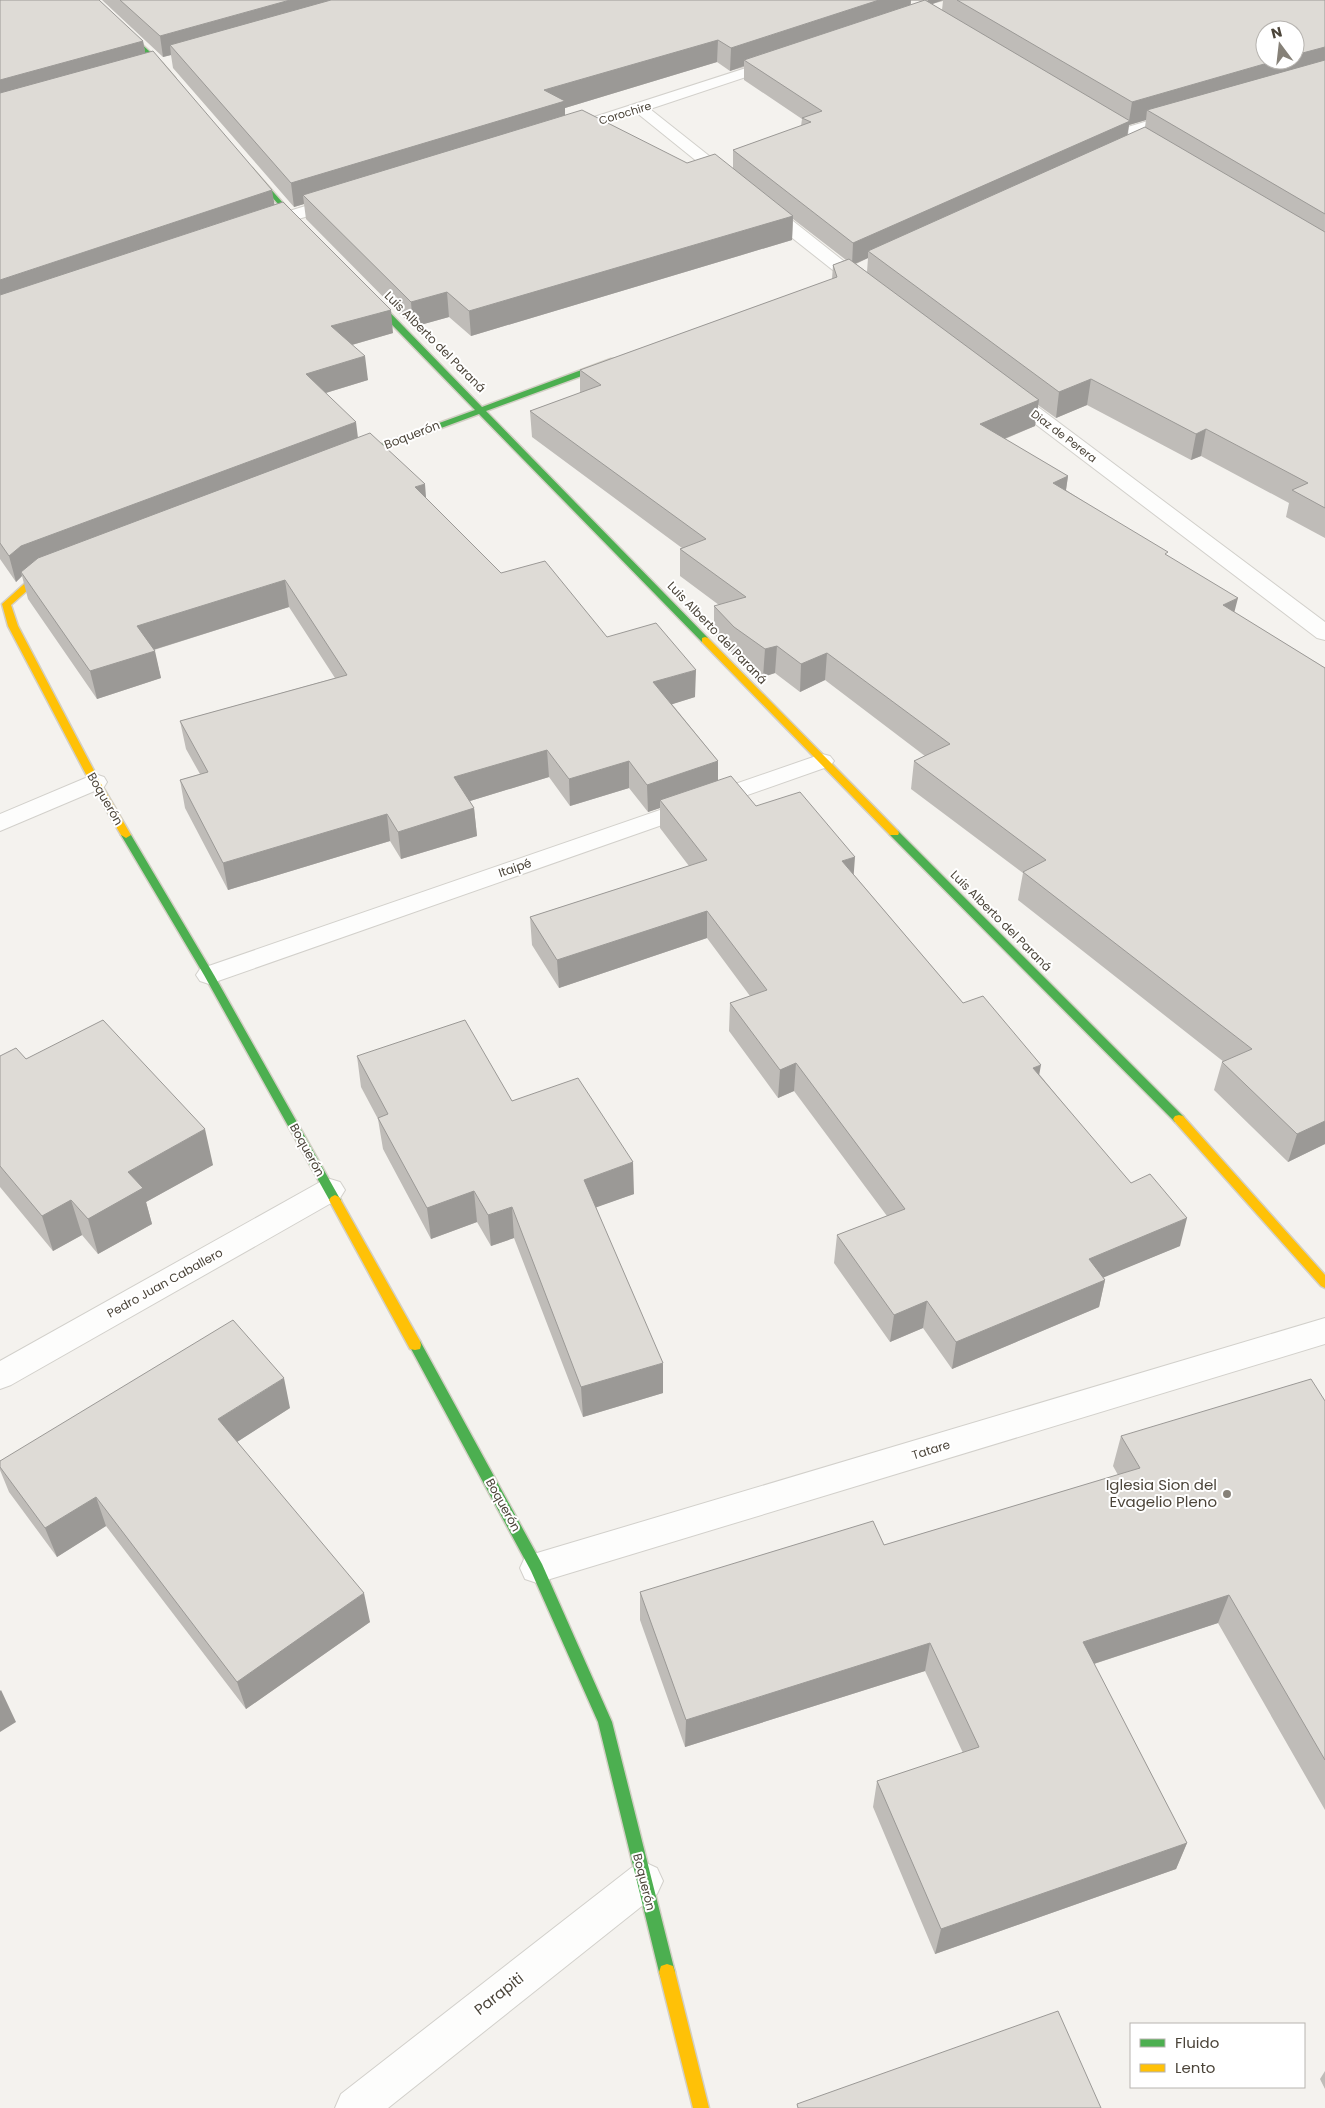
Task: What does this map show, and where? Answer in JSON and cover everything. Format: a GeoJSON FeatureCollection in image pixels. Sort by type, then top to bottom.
{"type":"FeatureCollection","features":[{"type":"Feature","properties":{"kind":"main road"},"geometry":{"type":"LineString","coordinates":[[91,0],[160,64],[180,87]]}},
{"type":"Feature","properties":{"kind":"main road"},"geometry":{"type":"LineString","coordinates":[[245,163],[310,237]]}},
{"type":"Feature","properties":{"kind":"main road","name":"Luis Alberto del Paraná"},"geometry":{"type":"LineString","coordinates":[[358,285],[481,409],[822,761],[1191,1131],[1325,1283]]}},
{"type":"Feature","properties":{"kind":"main road","name":"Boquerón"},"geometry":{"type":"LineString","coordinates":[[342,462],[481,409],[629,356]]}},
{"type":"Feature","properties":{"kind":"main road","name":"Boquerón"},"geometry":{"type":"LineString","coordinates":[[64,568],[36,578],[6,604],[13,626],[96,782],[209,975],[330,1190],[538,1568],[605,1722],[701,2108]]}},
{"type":"Feature","properties":{"kind":"street","name":"Corochire"},"geometry":{"type":"LineString","coordinates":[[555,134],[796,56]]}},
{"type":"Feature","properties":{"kind":"street"},"geometry":{"type":"LineString","coordinates":[[141,69],[179,59]]}},
{"type":"Feature","properties":{"kind":"street"},"geometry":{"type":"LineString","coordinates":[[640,108],[882,299]]}},
{"type":"Feature","properties":{"kind":"street"},"geometry":{"type":"LineString","coordinates":[[1127,132],[1194,112]]}},
{"type":"Feature","properties":{"kind":"street"},"geometry":{"type":"LineString","coordinates":[[1110,122],[1144,142]]}},
{"type":"Feature","properties":{"kind":"street"},"geometry":{"type":"LineString","coordinates":[[244,232],[356,196]]}},
{"type":"Feature","properties":{"kind":"street","name":"Diaz de Perera"},"geometry":{"type":"LineString","coordinates":[[993,383],[1325,633]]}},
{"type":"Feature","properties":{"kind":"street","name":"Itaipé"},"geometry":{"type":"LineString","coordinates":[[209,975],[822,761]]}},
{"type":"Feature","properties":{"kind":"street"},"geometry":{"type":"LineString","coordinates":[[0,823],[96,782]]}},
{"type":"Feature","properties":{"kind":"street","name":"Pedro Juan Caballero"},"geometry":{"type":"LineString","coordinates":[[0,1376],[330,1190]]}},
{"type":"Feature","properties":{"kind":"street","name":"Tatare"},"geometry":{"type":"LineString","coordinates":[[538,1568],[1325,1331]]}},
{"type":"Feature","properties":{"kind":"street","name":"Parapiti"},"geometry":{"type":"LineString","coordinates":[[355,2108],[644,1881]]}},
{"type":"Feature","properties":{"kind":"building"},"geometry":{"type":"Polygon","coordinates":[[[0,0],[99,0],[143,41],[0,80],[0,0]]]}},
{"type":"Feature","properties":{"kind":"building"},"geometry":{"type":"Polygon","coordinates":[[[120,0],[290,0],[160,36],[120,0]]]}},
{"type":"Feature","properties":{"kind":"building"},"geometry":{"type":"Polygon","coordinates":[[[331,0],[879,0],[731,48],[718,40],[544,90],[565,101],[291,183],[170,45],[331,0]]]}},
{"type":"Feature","properties":{"kind":"building"},"geometry":{"type":"Polygon","coordinates":[[[925,0],[1130,121],[853,243],[733,150],[811,122],[802,118],[822,111],[744,60],[925,0]]]}},
{"type":"Feature","properties":{"kind":"building"},"geometry":{"type":"Polygon","coordinates":[[[957,0],[1325,0],[1325,47],[1305,52],[1305,20],[1255,20],[1255,67],[1132,102],[957,0]]]}},
{"type":"Feature","properties":{"kind":"building"},"geometry":{"type":"Polygon","coordinates":[[[153,51],[272,190],[0,280],[0,93],[153,51]]]}},
{"type":"Feature","properties":{"kind":"building"},"geometry":{"type":"Polygon","coordinates":[[[1325,60],[1325,214],[1147,110],[1289,70],[1305,70],[1305,66],[1325,60]]]}},
{"type":"Feature","properties":{"kind":"building"},"geometry":{"type":"Polygon","coordinates":[[[582,110],[687,163],[715,154],[793,216],[469,311],[447,292],[411,302],[303,195],[582,110]]]}},
{"type":"Feature","properties":{"kind":"building"},"geometry":{"type":"Polygon","coordinates":[[[1145,127],[1325,232],[1325,508],[1292,490],[1308,483],[1206,429],[1196,434],[1091,379],[1059,392],[868,251],[1145,127]]]}},
{"type":"Feature","properties":{"kind":"building"},"geometry":{"type":"Polygon","coordinates":[[[283,202],[391,310],[331,326],[365,356],[306,374],[356,422],[21,546],[9,556],[0,543],[0,295],[283,202]]]}},
{"type":"Feature","properties":{"kind":"building"},"geometry":{"type":"Polygon","coordinates":[[[849,259],[1039,400],[980,424],[1068,476],[1053,483],[1168,552],[1165,554],[1238,598],[1223,605],[1325,668],[1325,1121],[1297,1134],[1222,1062],[1252,1049],[1023,872],[1046,860],[914,761],[950,744],[827,653],[801,664],[777,646],[765,649],[734,627],[714,606],[746,597],[680,549],[706,539],[530,411],[601,385],[580,370],[837,277],[833,265],[849,259]]]}},
{"type":"Feature","properties":{"kind":"building"},"geometry":{"type":"Polygon","coordinates":[[[370,433],[425,484],[415,487],[501,573],[545,561],[607,637],[656,623],[696,670],[653,682],[718,761],[647,785],[629,761],[569,779],[547,750],[454,777],[474,808],[398,832],[387,814],[223,863],[180,780],[208,772],[180,721],[347,675],[285,580],[137,626],[155,651],[90,671],[21,572],[38,558],[370,433]]]}},
{"type":"Feature","properties":{"kind":"building"},"geometry":{"type":"Polygon","coordinates":[[[731,776],[756,806],[800,792],[855,857],[842,861],[963,1003],[983,996],[1041,1065],[1033,1068],[1131,1183],[1150,1174],[1187,1218],[1089,1259],[1105,1280],[956,1342],[927,1301],[894,1315],[837,1235],[905,1209],[796,1063],[780,1070],[730,1003],[767,990],[707,911],[557,960],[530,917],[707,860],[660,800],[731,776]]]}},
{"type":"Feature","properties":{"kind":"building"},"geometry":{"type":"Polygon","coordinates":[[[103,1020],[205,1129],[128,1172],[143,1188],[88,1219],[71,1200],[42,1216],[0,1166],[0,1056],[16,1048],[26,1059],[103,1020]]]}},
{"type":"Feature","properties":{"kind":"building"},"geometry":{"type":"Polygon","coordinates":[[[465,1020],[512,1101],[578,1078],[633,1162],[584,1180],[663,1363],[581,1387],[512,1207],[488,1215],[474,1191],[427,1208],[378,1118],[388,1114],[357,1056],[465,1020]]]}},
{"type":"Feature","properties":{"kind":"building"},"geometry":{"type":"Polygon","coordinates":[[[233,1320],[284,1378],[218,1419],[364,1593],[237,1682],[96,1497],[45,1528],[0,1467],[0,1461],[233,1320]]]}},
{"type":"Feature","properties":{"kind":"building"},"geometry":{"type":"Polygon","coordinates":[[[1311,1379],[1325,1401],[1325,1760],[1229,1595],[1083,1642],[1187,1843],[941,1929],[877,1781],[979,1747],[930,1643],[686,1720],[640,1592],[873,1521],[884,1545],[1140,1468],[1121,1436],[1311,1379]]]}},
{"type":"Feature","properties":{"kind":"building"},"geometry":{"type":"Polygon","coordinates":[[[1058,2011],[1101,2108],[798,2108],[797,2104],[1058,2011]]]}},
{"type":"Feature","properties":{"kind":"traffic: fast"},"geometry":{"type":"LineString","coordinates":[[91,0],[160,64],[173,79]]}},
{"type":"Feature","properties":{"kind":"traffic: fast"},"geometry":{"type":"LineString","coordinates":[[250,169],[304,230]]}},
{"type":"Feature","properties":{"kind":"traffic: fast"},"geometry":{"type":"LineString","coordinates":[[364,291],[705,640]]}},
{"type":"Feature","properties":{"kind":"traffic: fast"},"geometry":{"type":"LineString","coordinates":[[349,459],[614,361]]}},
{"type":"Feature","properties":{"kind":"traffic: fast"},"geometry":{"type":"LineString","coordinates":[[894,833],[1179,1119]]}},
{"type":"Feature","properties":{"kind":"traffic: fast"},"geometry":{"type":"LineString","coordinates":[[126,835],[209,975],[335,1200]]}},
{"type":"Feature","properties":{"kind":"traffic: fast"},"geometry":{"type":"LineString","coordinates":[[415,1345],[537,1568],[605,1722],[667,1972]]}},
{"type":"Feature","properties":{"kind":"traffic: slow"},"geometry":{"type":"LineString","coordinates":[[57,570],[36,578],[6,604],[13,626],[95,782],[126,835]]}},
{"type":"Feature","properties":{"kind":"traffic: slow"},"geometry":{"type":"LineString","coordinates":[[705,640],[894,833]]}},
{"type":"Feature","properties":{"kind":"traffic: slow"},"geometry":{"type":"LineString","coordinates":[[1179,1119],[1325,1283]]}},
{"type":"Feature","properties":{"kind":"traffic: slow"},"geometry":{"type":"LineString","coordinates":[[335,1200],[415,1345]]}},
{"type":"Feature","properties":{"kind":"traffic: slow"},"geometry":{"type":"LineString","coordinates":[[667,1972],[701,2108]]}},
{"type":"Feature","properties":{"kind":"place","name":"Iglesia Sion del Evagelio Pleno"},"geometry":{"type":"Point","coordinates":[1227,1494]}}]}
